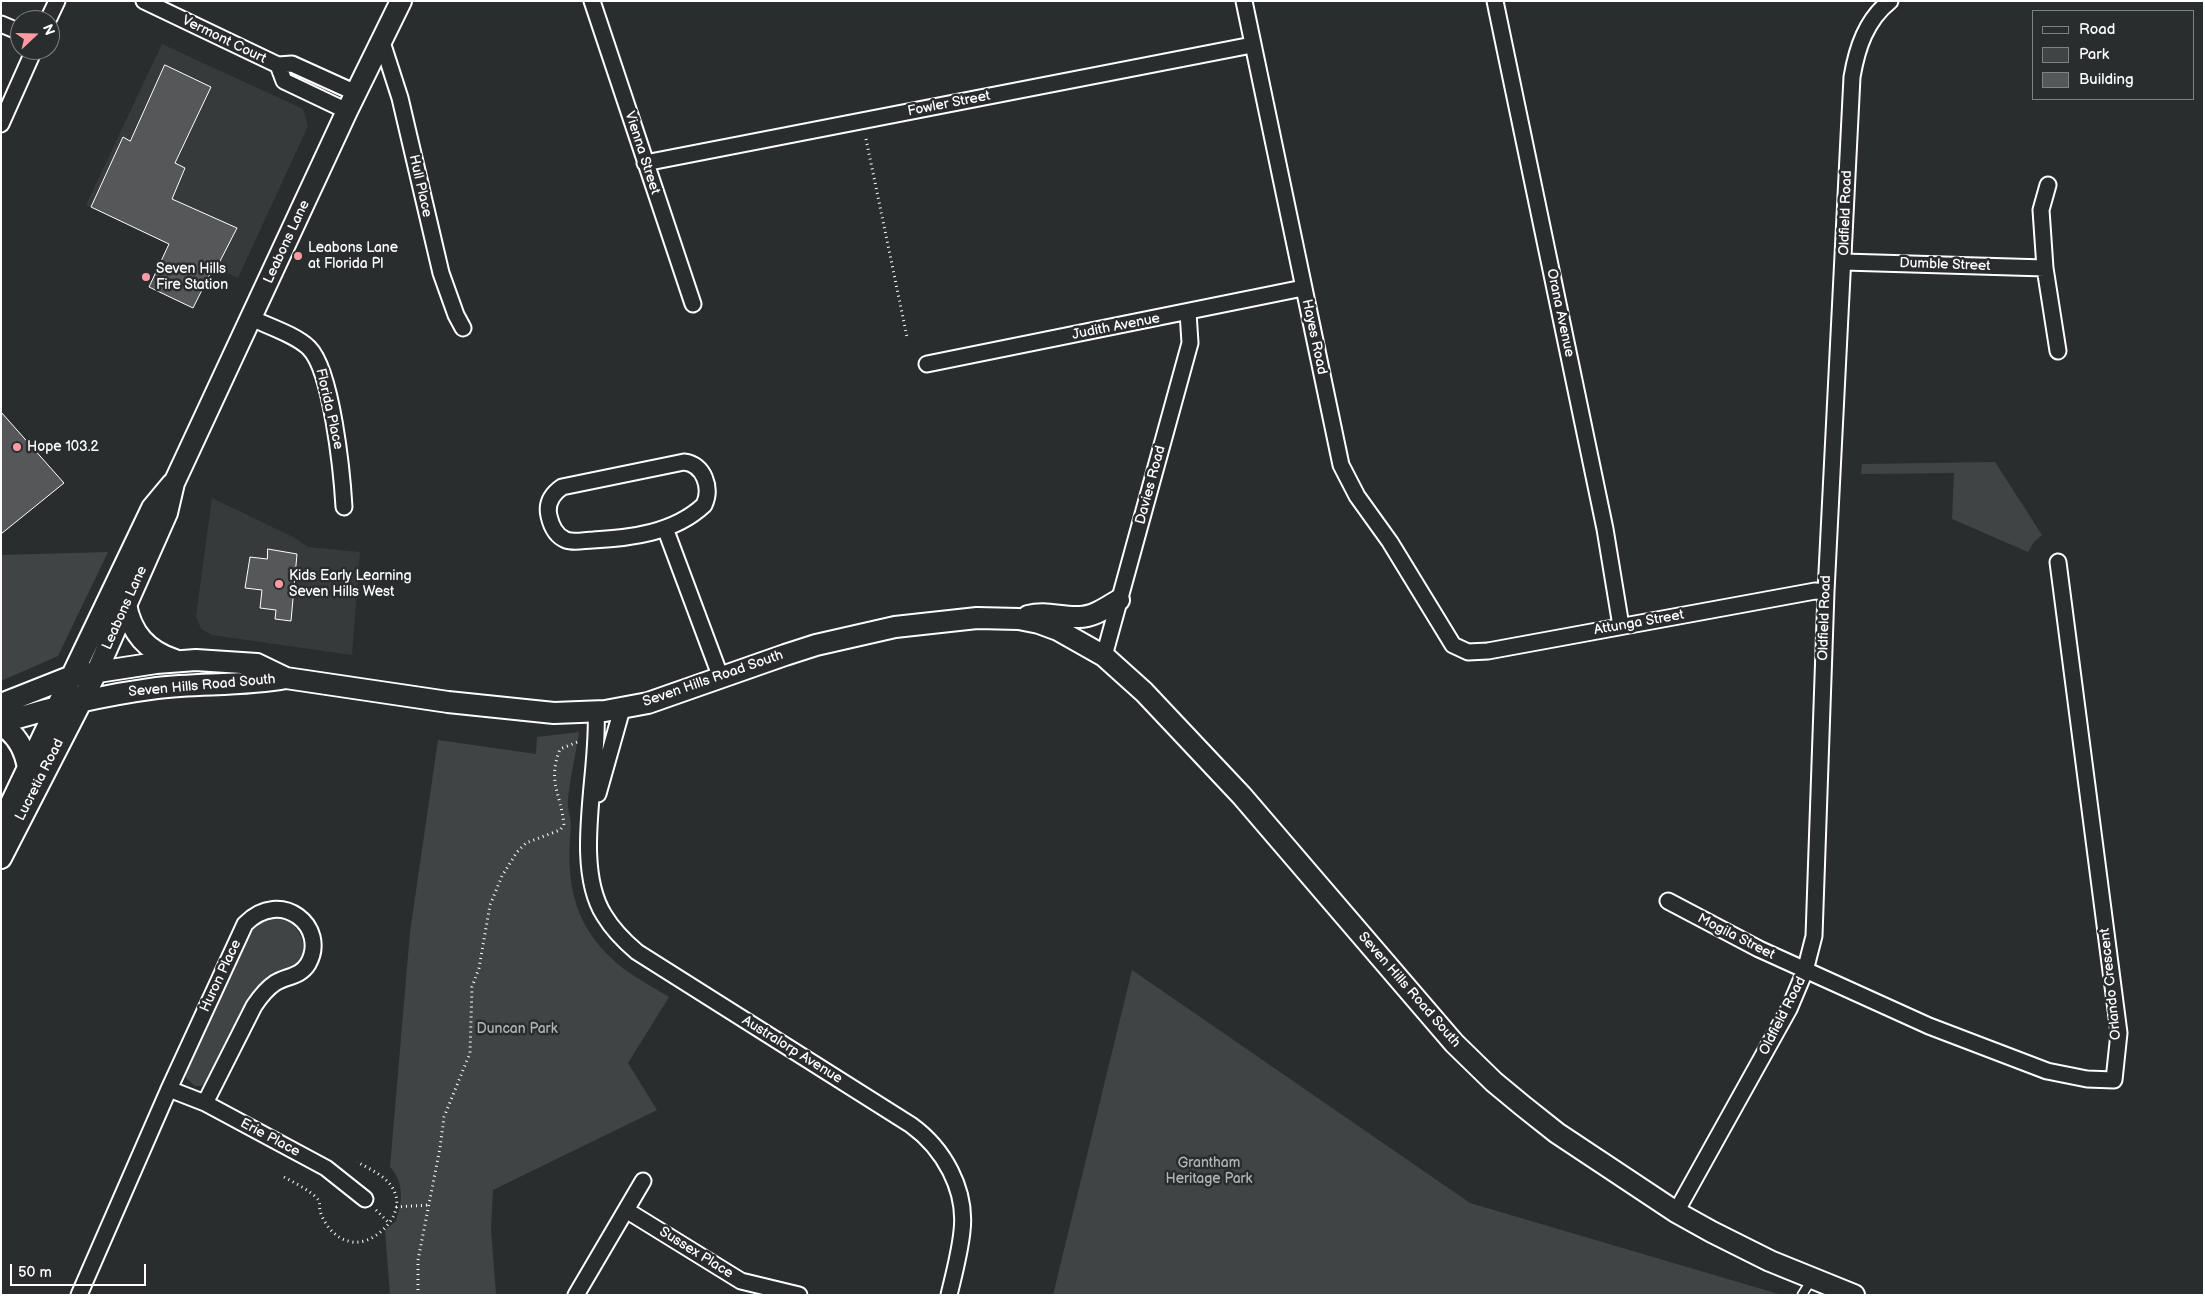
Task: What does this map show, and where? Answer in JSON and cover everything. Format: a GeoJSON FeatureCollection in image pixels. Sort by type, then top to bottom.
{"type":"FeatureCollection","features":[{"type":"Feature","properties":{"kind":"street","name":"Vermont Court"},"geometry":{"type":"LineString","coordinates":[[144,1],[278,65],[292,64],[356,93]]}},
{"type":"Feature","properties":{"kind":"street","name":"Leabons Lane"},"geometry":{"type":"LineString","coordinates":[[80,702],[97,671],[167,513],[174,483],[347,111],[402,1]]}},
{"type":"Feature","properties":{"kind":"street","name":"Vienna Street"},"geometry":{"type":"LineString","coordinates":[[592,1],[693,304]]}},
{"type":"Feature","properties":{"kind":"street","name":"Hayes Road"},"geometry":{"type":"LineString","coordinates":[[1244,1],[1303,288],[1342,465],[1347,480],[1390,542],[1453,645]]}},
{"type":"Feature","properties":{"kind":"street","name":"Orana Avenue"},"geometry":{"type":"LineString","coordinates":[[1495,1],[1605,529],[1621,626]]}},
{"type":"Feature","properties":{"kind":"street","name":"Oldfield Road"},"geometry":{"type":"LineString","coordinates":[[1676,1212],[1789,1009],[1806,971],[1814,936],[1826,592],[1851,98],[1855,58],[1867,28],[1877,13],[1890,1]]}},
{"type":"Feature","properties":{"kind":"street","name":"Hull Place"},"geometry":{"type":"LineString","coordinates":[[382,42],[400,98],[441,273],[456,315],[463,328]]}},
{"type":"Feature","properties":{"kind":"street","name":"Fowler Street"},"geometry":{"type":"LineString","coordinates":[[645,163],[1252,46]]}},
{"type":"Feature","properties":{"kind":"street"},"geometry":{"type":"LineString","coordinates":[[1,124],[30,60]]}},
{"type":"Feature","properties":{"kind":"street","name":"Vermont Court"},"geometry":{"type":"LineString","coordinates":[[278,65],[284,81],[347,111]]}},
{"type":"Feature","properties":{"kind":"street"},"geometry":{"type":"LineString","coordinates":[[2048,185],[2041,210],[2046,268],[2058,351]]}},
{"type":"Feature","properties":{"kind":"street","name":"Dumble Street"},"geometry":{"type":"LineString","coordinates":[[1844,262],[2046,268]]}},
{"type":"Feature","properties":{"kind":"street","name":"Judith Avenue"},"geometry":{"type":"LineString","coordinates":[[928,364],[1303,288]]}},
{"type":"Feature","properties":{"kind":"street","name":"Davies Road"},"geometry":{"type":"LineString","coordinates":[[1104,656],[1190,343],[1188,312]]}},
{"type":"Feature","properties":{"kind":"street","name":"Florida Place"},"geometry":{"type":"LineString","coordinates":[[251,318],[303,342],[315,357],[324,383],[336,435],[341,462],[344,507]]}},
{"type":"Feature","properties":{"kind":"street"},"geometry":{"type":"LineString","coordinates":[[684,462],[693,464],[703,475],[707,492],[706,502],[697,512],[665,528],[624,538],[566,540],[555,531],[551,524],[548,503],[553,494],[568,484],[684,462]]}},
{"type":"Feature","properties":{"kind":"street","name":"Leabons Lane"},"geometry":{"type":"LineString","coordinates":[[72,676],[152,508],[174,483]]}},
{"type":"Feature","properties":{"kind":"street"},"geometry":{"type":"LineString","coordinates":[[665,528],[722,678]]}},
{"type":"Feature","properties":{"kind":"street","name":"Orlando Crescent"},"geometry":{"type":"LineString","coordinates":[[1806,971],[1929,1026],[2047,1071],[2087,1079],[2114,1080],[2119,1033],[2058,562]]}},
{"type":"Feature","properties":{"kind":"street","name":"Attunga Street"},"geometry":{"type":"LineString","coordinates":[[1453,645],[1465,652],[1478,652],[1815,591],[1826,592]]}},
{"type":"Feature","properties":{"kind":"street","name":"Seven Hills Road South"},"geometry":{"type":"LineString","coordinates":[[1019,619],[1036,614],[1087,616],[1119,600]]}},
{"type":"Feature","properties":{"kind":"street"},"geometry":{"type":"LineString","coordinates":[[126,604],[130,623],[145,645],[164,657],[178,661]]}},
{"type":"Feature","properties":{"kind":"street","name":"Seven Hills Road South"},"geometry":{"type":"LineString","coordinates":[[1,704],[72,676],[97,671],[178,661],[220,661],[257,664],[286,678],[448,702],[554,713],[596,711],[622,708],[671,696],[816,645],[895,627],[977,618],[1019,619],[1058,630],[1104,656],[1169,717],[1242,796],[1454,1043],[1494,1082],[1558,1133],[1676,1212],[1763,1257],[1854,1295]]}},
{"type":"Feature","properties":{"kind":"street","name":"Lucretia Road"},"geometry":{"type":"LineString","coordinates":[[1,824],[72,676]]}},
{"type":"Feature","properties":{"kind":"street","name":"Seven Hills Road South"},"geometry":{"type":"LineString","coordinates":[[1,724],[58,706],[158,688],[260,683],[286,678]]}},
{"type":"Feature","properties":{"kind":"street","name":"Lucretia Road"},"geometry":{"type":"LineString","coordinates":[[1,858],[80,702]]}},
{"type":"Feature","properties":{"kind":"street","name":"Australorp Avenue"},"geometry":{"type":"LineString","coordinates":[[590,822],[622,708]]}},
{"type":"Feature","properties":{"kind":"street","name":"Australorp Avenue"},"geometry":{"type":"LineString","coordinates":[[596,711],[598,736],[592,781],[588,863],[591,883],[602,914],[618,935],[637,952],[911,1124],[922,1133],[940,1154],[954,1179],[962,1210],[962,1229],[948,1295]]}},
{"type":"Feature","properties":{"kind":"street"},"geometry":{"type":"LineString","coordinates":[[1,724],[18,739],[26,755],[28,768]]}},
{"type":"Feature","properties":{"kind":"street","name":"Mogila Street"},"geometry":{"type":"LineString","coordinates":[[1668,901],[1758,949],[1806,971]]}},
{"type":"Feature","properties":{"kind":"street","name":"Huron Place"},"geometry":{"type":"LineString","coordinates":[[79,1295],[169,1089],[245,924],[261,911],[274,909],[294,913],[301,919],[310,933],[313,948],[308,964],[297,975],[275,983],[262,995],[254,1006],[205,1103]]}},
{"type":"Feature","properties":{"kind":"street","name":"Erie Place"},"geometry":{"type":"LineString","coordinates":[[169,1089],[205,1103],[326,1168],[365,1199]]}},
{"type":"Feature","properties":{"kind":"street"},"geometry":{"type":"LineString","coordinates":[[576,1295],[643,1181]]}},
{"type":"Feature","properties":{"kind":"street","name":"Sussex Place"},"geometry":{"type":"LineString","coordinates":[[626,1210],[741,1281],[799,1295]]}},
{"type":"Feature","properties":{"kind":"lane"},"geometry":{"type":"LineString","coordinates":[[1802,1295],[1813,1278]]}},
{"type":"Feature","properties":{"kind":"path"},"geometry":{"type":"LineString","coordinates":[[866,138],[907,337]]}},
{"type":"Feature","properties":{"kind":"path"},"geometry":{"type":"LineString","coordinates":[[418,1295],[418,1260],[444,1117],[470,1053],[472,987],[479,968],[490,905],[502,876],[517,852],[526,843],[560,830],[564,825],[553,783],[555,764],[560,749],[598,736]]}},
{"type":"Feature","properties":{"kind":"path"},"geometry":{"type":"LineString","coordinates":[[396,1207],[428,1206]]}},
{"type":"Feature","properties":{"kind":"shaded area"},"geometry":{"type":"Polygon","coordinates":[[[162,44],[303,109],[308,126],[238,278],[86,205],[162,44]]]}},
{"type":"Feature","properties":{"kind":"shaded area","name":"Kids Early Learning Seven Hills West"},"geometry":{"type":"Polygon","coordinates":[[[212,498],[293,537],[308,547],[360,552],[352,655],[212,635],[201,629],[196,616],[212,498]]]}},
{"type":"Feature","properties":{"kind":"green space"},"geometry":{"type":"Polygon","coordinates":[[[1995,462],[2042,535],[2034,542],[2028,552],[1952,519],[1954,473],[1861,474],[1862,464],[1995,462]]]}},
{"type":"Feature","properties":{"kind":"green space"},"geometry":{"type":"Polygon","coordinates":[[[108,552],[58,656],[1,681],[1,555],[108,552]]]}},
{"type":"Feature","properties":{"kind":"green space","name":"Duncan Park"},"geometry":{"type":"Polygon","coordinates":[[[579,732],[568,803],[571,826],[570,868],[572,887],[576,905],[584,922],[607,954],[629,973],[669,997],[628,1063],[657,1110],[493,1190],[491,1229],[496,1294],[499,1295],[390,1295],[385,1230],[396,1221],[401,1200],[398,1180],[390,1167],[410,932],[438,740],[536,754],[537,737],[579,732]]]}},
{"type":"Feature","properties":{"kind":"green space"},"geometry":{"type":"Polygon","coordinates":[[[284,916],[298,931],[303,941],[300,961],[264,982],[249,997],[207,1081],[202,1086],[195,1086],[186,1078],[186,1073],[248,931],[259,921],[284,916]]]}},
{"type":"Feature","properties":{"kind":"green space","name":"Grantham Heritage Park"},"geometry":{"type":"Polygon","coordinates":[[[1132,970],[1470,1203],[1782,1295],[1053,1295],[1132,970]]]}},
{"type":"Feature","properties":{"kind":"building"},"geometry":{"type":"Polygon","coordinates":[[[165,65],[211,87],[175,163],[185,168],[172,199],[237,228],[217,267],[214,266],[193,308],[149,287],[169,244],[91,207],[123,137],[130,141],[165,65]]]}},
{"type":"Feature","properties":{"kind":"building","name":"Hope 103.2"},"geometry":{"type":"Polygon","coordinates":[[[1,412],[64,483],[1,534],[1,412]]]}},
{"type":"Feature","properties":{"kind":"building"},"geometry":{"type":"Polygon","coordinates":[[[268,549],[297,554],[291,621],[275,619],[276,610],[260,608],[262,590],[245,588],[250,557],[267,559],[268,549]]]}},
{"type":"Feature","properties":{"kind":"place","name":"Leabons Lane at Florida Pl"},"geometry":{"type":"Point","coordinates":[298,256]}},
{"type":"Feature","properties":{"kind":"place","name":"Seven Hills Fire Station"},"geometry":{"type":"Point","coordinates":[146,277]}},
{"type":"Feature","properties":{"kind":"place","name":"Hope 103.2"},"geometry":{"type":"Point","coordinates":[17,447]}},
{"type":"Feature","properties":{"kind":"place","name":"Kids Early Learning Seven Hills West"},"geometry":{"type":"Point","coordinates":[279,584]}}]}
